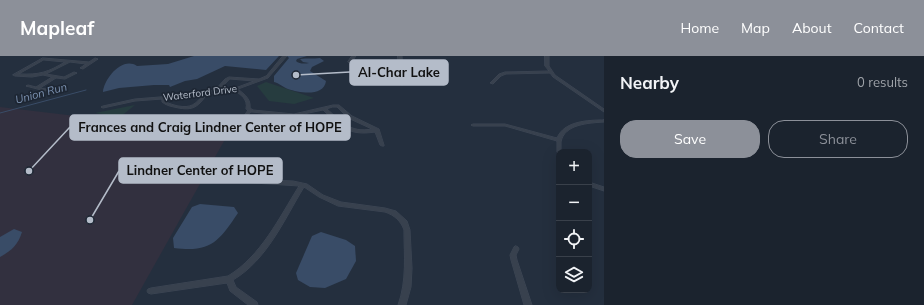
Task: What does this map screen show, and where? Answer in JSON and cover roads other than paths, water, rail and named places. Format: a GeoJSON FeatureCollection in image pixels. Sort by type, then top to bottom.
{"type":"FeatureCollection","features":[{"type":"Feature","properties":{"kind":"street"},"geometry":{"type":"LineString","coordinates":[[45,75],[78,56]]}},
{"type":"Feature","properties":{"kind":"street","name":"Waterford Drive"},"geometry":{"type":"LineString","coordinates":[[103,107],[135,100],[206,94],[235,89],[261,80],[272,72],[285,56]]}},
{"type":"Feature","properties":{"kind":"street"},"geometry":{"type":"LineString","coordinates":[[350,62],[354,56]]}},
{"type":"Feature","properties":{"kind":"street"},"geometry":{"type":"LineString","coordinates":[[400,56],[402,84]]}},
{"type":"Feature","properties":{"kind":"street"},"geometry":{"type":"LineString","coordinates":[[547,56],[547,66],[550,72],[557,79],[604,111]]}},
{"type":"Feature","properties":{"kind":"street"},"geometry":{"type":"LineString","coordinates":[[82,68],[96,59]]}},
{"type":"Feature","properties":{"kind":"street"},"geometry":{"type":"LineString","coordinates":[[75,73],[65,78],[45,75],[15,75],[43,60],[90,63]]}},
{"type":"Feature","properties":{"kind":"street"},"geometry":{"type":"LineString","coordinates":[[492,83],[500,75],[505,73],[550,72]]}},
{"type":"Feature","properties":{"kind":"street"},"geometry":{"type":"LineString","coordinates":[[37,88],[55,76]]}},
{"type":"Feature","properties":{"kind":"street"},"geometry":{"type":"LineString","coordinates":[[216,92],[226,80],[230,78],[261,80]]}},
{"type":"Feature","properties":{"kind":"street"},"geometry":{"type":"LineString","coordinates":[[28,86],[45,90]]}},
{"type":"Feature","properties":{"kind":"street"},"geometry":{"type":"LineString","coordinates":[[235,89],[249,101],[250,110],[246,116],[249,118],[281,122],[284,114]]}},
{"type":"Feature","properties":{"kind":"street"},"geometry":{"type":"LineString","coordinates":[[164,98],[164,102],[167,104],[189,109],[197,106],[206,94]]}},
{"type":"Feature","properties":{"kind":"street"},"geometry":{"type":"LineString","coordinates":[[250,110],[297,114],[338,106],[350,117],[377,130],[382,145]]}},
{"type":"Feature","properties":{"kind":"street"},"geometry":{"type":"LineString","coordinates":[[324,108],[348,129],[365,132],[377,130]]}},
{"type":"Feature","properties":{"kind":"street"},"geometry":{"type":"LineString","coordinates":[[559,149],[558,140],[564,131],[575,125],[604,121]]}},
{"type":"Feature","properties":{"kind":"street"},"geometry":{"type":"LineString","coordinates":[[473,125],[505,125],[558,140]]}},
{"type":"Feature","properties":{"kind":"street"},"geometry":{"type":"LineString","coordinates":[[210,179],[281,182],[302,185],[340,204],[385,210],[394,213],[405,223],[407,230],[408,285],[407,295],[402,305]]}},
{"type":"Feature","properties":{"kind":"street"},"geometry":{"type":"LineString","coordinates":[[152,291],[229,279],[238,275],[248,267],[258,255],[302,185]]}},
{"type":"Feature","properties":{"kind":"street"},"geometry":{"type":"LineString","coordinates":[[592,185],[604,189]]}},
{"type":"Feature","properties":{"kind":"street"},"geometry":{"type":"LineString","coordinates":[[516,249],[513,255],[514,260],[528,305]]}},
{"type":"Feature","properties":{"kind":"street"},"geometry":{"type":"LineString","coordinates":[[229,279],[233,289],[254,305]]}},
{"type":"Feature","properties":{"kind":"water"},"geometry":{"type":"Polygon","coordinates":[[[194,56],[279,56],[266,70],[225,66],[197,79],[185,81],[170,87],[169,85],[154,85],[119,88],[103,92],[110,75],[120,66],[126,64],[137,66],[168,64],[194,56]]]}},
{"type":"Feature","properties":{"kind":"water"},"geometry":{"type":"Polygon","coordinates":[[[287,56],[307,56],[297,59],[296,61],[302,64],[309,63],[303,62],[300,59],[320,58],[324,61],[312,67],[310,71],[326,81],[321,90],[316,92],[299,92],[288,89],[274,82],[274,76],[289,58],[287,56]]]}},
{"type":"Feature","properties":{"kind":"water"},"geometry":{"type":"Polygon","coordinates":[[[200,204],[234,207],[238,213],[219,238],[206,247],[197,249],[174,248],[173,238],[192,207],[200,204]]]}},
{"type":"Feature","properties":{"kind":"water"},"geometry":{"type":"Polygon","coordinates":[[[14,229],[22,232],[18,241],[11,250],[0,257],[0,237],[14,229]]]}},
{"type":"Feature","properties":{"kind":"water"},"geometry":{"type":"Polygon","coordinates":[[[321,232],[346,240],[355,246],[356,261],[346,279],[325,288],[310,287],[298,280],[296,273],[312,236],[321,232]]]}},
{"type":"Feature","properties":{"kind":"waterway","name":"Union Run"},"geometry":{"type":"LineString","coordinates":[[0,113],[86,90]]}},
{"type":"Feature","properties":{"kind":"place","name":"Al-Char Lake"},"geometry":{"type":"Point","coordinates":[296,75]}},
{"type":"Feature","properties":{"kind":"place","name":"Frances and Craig Lindner Center of HOPE"},"geometry":{"type":"Point","coordinates":[29,171]}},
{"type":"Feature","properties":{"kind":"place","name":"Lindner Center of HOPE"},"geometry":{"type":"Point","coordinates":[90,220]}}]}
